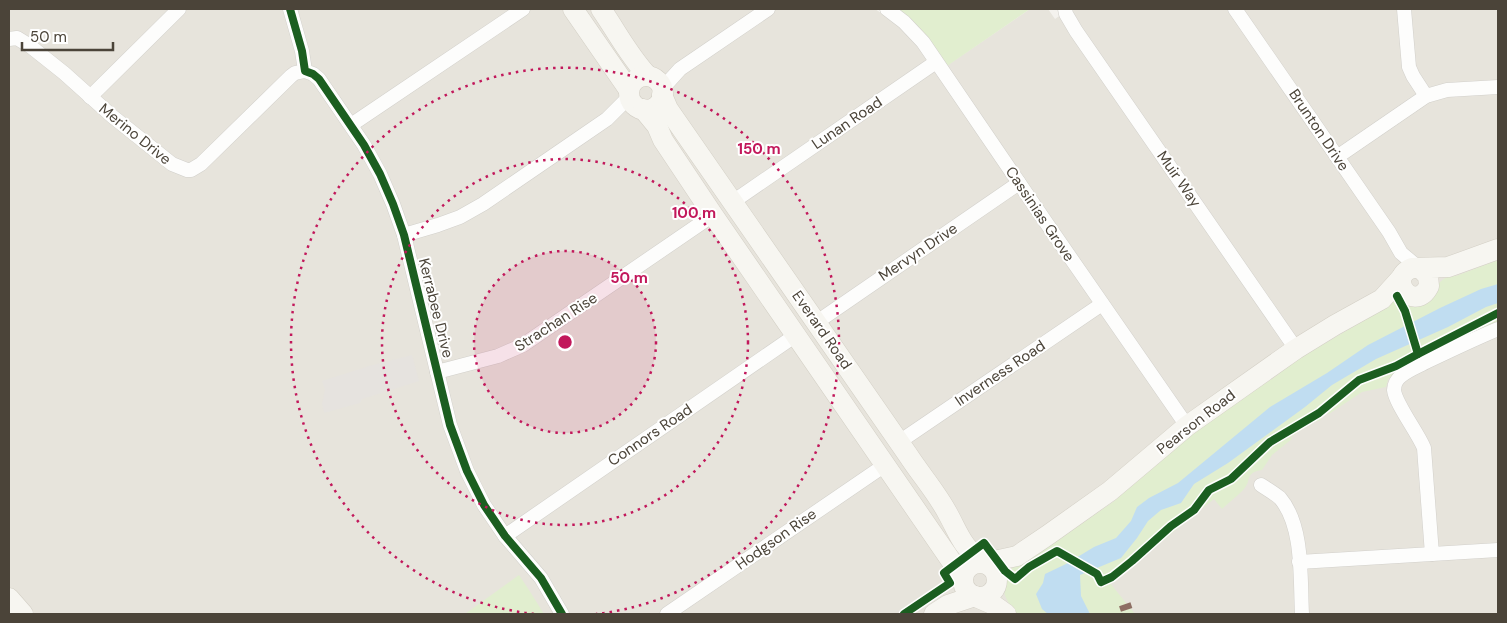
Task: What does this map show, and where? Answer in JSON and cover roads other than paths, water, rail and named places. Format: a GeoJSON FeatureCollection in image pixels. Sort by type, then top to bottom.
{"type":"FeatureCollection","features":[{"type":"Feature","properties":{"kind":"street"},"geometry":{"type":"LineString","coordinates":[[90,97],[177,9]]}},
{"type":"Feature","properties":{"kind":"street"},"geometry":{"type":"LineString","coordinates":[[290,9],[302,51],[305,71]]}},
{"type":"Feature","properties":{"kind":"street"},"geometry":{"type":"LineString","coordinates":[[351,125],[523,9]]}},
{"type":"Feature","properties":{"kind":"street","name":"Everard Road"},"geometry":{"type":"LineString","coordinates":[[573,9],[635,101],[657,126],[663,140],[713,215],[963,579]]}},
{"type":"Feature","properties":{"kind":"street","name":"Everard Road"},"geometry":{"type":"LineString","coordinates":[[601,9],[634,60],[656,85],[668,109],[734,201],[947,513],[962,543],[971,554],[984,563]]}},
{"type":"Feature","properties":{"kind":"street"},"geometry":{"type":"LineString","coordinates":[[656,85],[768,9]]}},
{"type":"Feature","properties":{"kind":"street","name":"Cassinias Grove"},"geometry":{"type":"LineString","coordinates":[[887,9],[913,30],[1187,426]]}},
{"type":"Feature","properties":{"kind":"street","name":"Muir Way"},"geometry":{"type":"LineString","coordinates":[[1065,9],[1076,31],[1296,349]]}},
{"type":"Feature","properties":{"kind":"street","name":"Brunton Drive"},"geometry":{"type":"LineString","coordinates":[[1234,9],[1389,232],[1413,280]]}},
{"type":"Feature","properties":{"kind":"street"},"geometry":{"type":"LineString","coordinates":[[1404,9],[1409,67],[1426,96]]}},
{"type":"Feature","properties":{"kind":"street","name":"Merino Drive"},"geometry":{"type":"LineString","coordinates":[[9,39],[17,38],[30,46],[118,122],[181,169],[191,170],[201,164],[284,82],[295,73],[305,71]]}},
{"type":"Feature","properties":{"kind":"street","name":"Lunan Road"},"geometry":{"type":"LineString","coordinates":[[734,201],[936,62]]}},
{"type":"Feature","properties":{"kind":"street","name":"Kerrabee Drive"},"geometry":{"type":"LineString","coordinates":[[305,71],[310,72],[318,79],[351,125],[380,174],[404,235],[450,425],[467,471],[484,505],[505,536],[541,578],[562,614]]}},
{"type":"Feature","properties":{"kind":"street"},"geometry":{"type":"LineString","coordinates":[[638,78],[656,85],[658,104],[648,109],[635,101],[630,85],[638,78]]}},
{"type":"Feature","properties":{"kind":"street"},"geometry":{"type":"LineString","coordinates":[[1337,157],[1426,96],[1447,90],[1498,87]]}},
{"type":"Feature","properties":{"kind":"street"},"geometry":{"type":"LineString","coordinates":[[404,235],[460,217],[635,101]]}},
{"type":"Feature","properties":{"kind":"street","name":"Mervyn Drive"},"geometry":{"type":"LineString","coordinates":[[817,322],[1019,183]]}},
{"type":"Feature","properties":{"kind":"street","name":"Strachan Rise"},"geometry":{"type":"LineString","coordinates":[[437,372],[492,358],[523,345],[713,215]]}},
{"type":"Feature","properties":{"kind":"street","name":"Pearson Road"},"geometry":{"type":"LineString","coordinates":[[997,582],[1017,556],[1110,491],[1187,426],[1296,349],[1413,280],[1498,249]]}},
{"type":"Feature","properties":{"kind":"street"},"geometry":{"type":"LineString","coordinates":[[754,274],[774,261]]}},
{"type":"Feature","properties":{"kind":"street","name":"Inverness Road"},"geometry":{"type":"LineString","coordinates":[[899,442],[1102,304]]}},
{"type":"Feature","properties":{"kind":"street"},"geometry":{"type":"LineString","coordinates":[[1432,554],[1424,448],[1397,399],[1394,390],[1395,384],[1400,376],[1416,367],[1498,329]]}},
{"type":"Feature","properties":{"kind":"street","name":"Connors Road"},"geometry":{"type":"LineString","coordinates":[[505,536],[796,335]]}},
{"type":"Feature","properties":{"kind":"street","name":"Hodgson Rise"},"geometry":{"type":"LineString","coordinates":[[667,614],[885,464]]}},
{"type":"Feature","properties":{"kind":"street"},"geometry":{"type":"LineString","coordinates":[[1261,485],[1278,496],[1291,517],[1296,534],[1300,562],[1302,614]]}},
{"type":"Feature","properties":{"kind":"street"},"geometry":{"type":"LineString","coordinates":[[1300,562],[1498,550]]}},
{"type":"Feature","properties":{"kind":"street","name":"Pearson Road"},"geometry":{"type":"LineString","coordinates":[[984,563],[1017,556]]}},
{"type":"Feature","properties":{"kind":"street"},"geometry":{"type":"LineString","coordinates":[[941,610],[972,564],[984,563],[994,570],[1007,614]]}},
{"type":"Feature","properties":{"kind":"street"},"geometry":{"type":"LineString","coordinates":[[963,579],[966,590],[1007,614]]}},
{"type":"Feature","properties":{"kind":"street"},"geometry":{"type":"LineString","coordinates":[[941,610],[975,596],[982,597],[992,593],[997,582]]}},
{"type":"Feature","properties":{"kind":"street"},"geometry":{"type":"LineString","coordinates":[[9,598],[22,614]]}},
{"type":"Feature","properties":{"kind":"water"},"geometry":{"type":"Polygon","coordinates":[[[1498,284],[1498,303],[1376,359],[1332,385],[1228,463],[1194,484],[1181,503],[1161,510],[1148,521],[1121,558],[1080,575],[1081,596],[1090,614],[1048,614],[1042,609],[1036,594],[1043,583],[1045,574],[1094,547],[1116,538],[1131,521],[1137,507],[1149,498],[1178,483],[1270,407],[1327,373],[1368,345],[1440,308],[1481,289],[1498,284]]]}}]}
